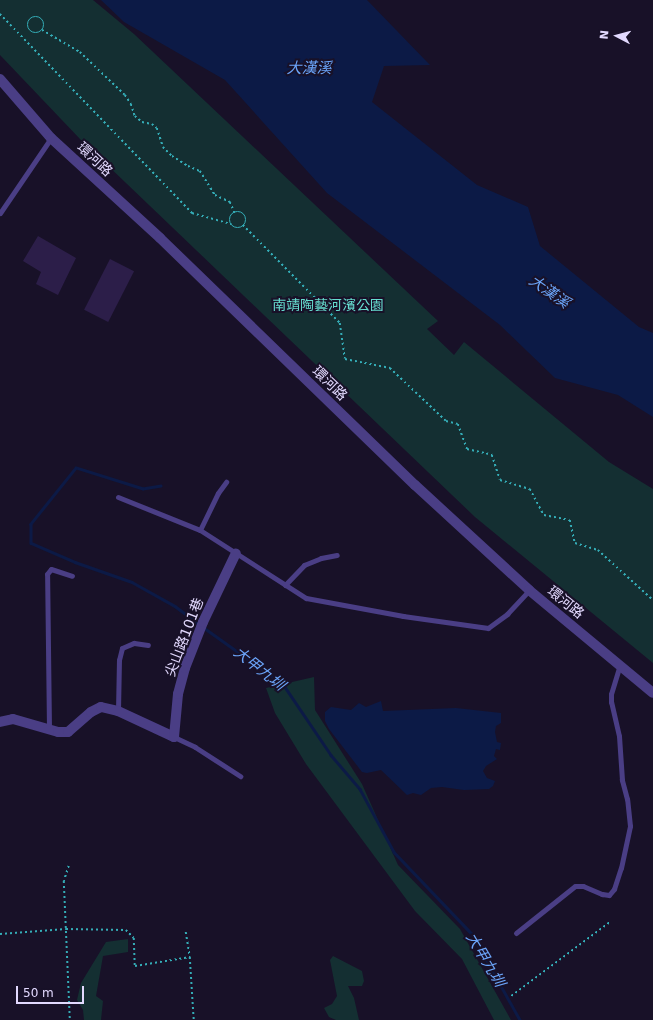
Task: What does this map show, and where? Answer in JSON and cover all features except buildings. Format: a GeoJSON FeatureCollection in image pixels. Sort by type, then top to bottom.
{"type":"FeatureCollection","features":[{"type":"Feature","properties":{"kind":"street","name":"環河路"},"geometry":{"type":"LineString","coordinates":[[0,79],[51,138],[160,238],[415,486],[529,590],[653,693]]}},
{"type":"Feature","properties":{"kind":"street","name":"尖山路101巷"},"geometry":{"type":"LineString","coordinates":[[174,737],[178,694],[185,668],[201,625],[236,553]]}},
{"type":"Feature","properties":{"kind":"street"},"geometry":{"type":"LineString","coordinates":[[0,722],[13,719],[58,732],[68,732],[91,712],[102,707],[118,711],[174,737]]}},
{"type":"Feature","properties":{"kind":"lane"},"geometry":{"type":"LineString","coordinates":[[0,213],[51,138]]}},
{"type":"Feature","properties":{"kind":"lane"},"geometry":{"type":"LineString","coordinates":[[200,530],[218,493],[226,482]]}},
{"type":"Feature","properties":{"kind":"lane"},"geometry":{"type":"LineString","coordinates":[[118,497],[200,530],[306,598],[404,616],[488,628],[507,614],[529,590]]}},
{"type":"Feature","properties":{"kind":"lane"},"geometry":{"type":"LineString","coordinates":[[285,585],[304,565],[321,558],[336,555]]}},
{"type":"Feature","properties":{"kind":"lane"},"geometry":{"type":"LineString","coordinates":[[49,729],[47,574],[50,569],[72,576]]}},
{"type":"Feature","properties":{"kind":"lane"},"geometry":{"type":"LineString","coordinates":[[118,711],[119,660],[122,648],[134,644],[148,645]]}},
{"type":"Feature","properties":{"kind":"lane"},"geometry":{"type":"LineString","coordinates":[[516,933],[576,886],[583,886],[602,894],[609,895],[614,889],[621,868],[630,826],[627,799],[622,780],[618,736],[611,702],[611,694],[620,665]]}},
{"type":"Feature","properties":{"kind":"lane"},"geometry":{"type":"LineString","coordinates":[[174,737],[195,747],[240,776]]}},
{"type":"Feature","properties":{"kind":"path"},"geometry":{"type":"LineString","coordinates":[[0,14],[192,213],[231,224],[238,228],[244,225],[246,221],[240,212],[235,213],[230,218],[231,224]]}},
{"type":"Feature","properties":{"kind":"path"},"geometry":{"type":"LineString","coordinates":[[35,17],[40,18],[44,25],[42,30],[38,33],[30,31],[28,26],[29,21],[35,17]]}},
{"type":"Feature","properties":{"kind":"path"},"geometry":{"type":"LineString","coordinates":[[42,30],[80,52],[125,95],[131,104],[135,116],[142,122],[152,124],[157,128],[163,147],[172,156],[188,166],[200,171],[215,195],[230,202],[235,213]]}},
{"type":"Feature","properties":{"kind":"path"},"geometry":{"type":"LineString","coordinates":[[244,225],[340,323],[345,359],[390,368],[446,421],[458,424],[467,449],[492,455],[500,480],[530,489],[544,515],[570,520],[575,543],[598,550],[653,600]]}},
{"type":"Feature","properties":{"kind":"path"},"geometry":{"type":"LineString","coordinates":[[69,866],[64,881],[70,1020]]}},
{"type":"Feature","properties":{"kind":"path"},"geometry":{"type":"LineString","coordinates":[[511,996],[610,922]]}},
{"type":"Feature","properties":{"kind":"path"},"geometry":{"type":"LineString","coordinates":[[0,934],[66,929],[126,930],[134,938],[135,966],[190,957]]}},
{"type":"Feature","properties":{"kind":"path"},"geometry":{"type":"LineString","coordinates":[[186,932],[190,957],[194,1020]]}},
{"type":"Feature","properties":{"kind":"green space","name":"南靖陶藝河濱公園"},"geometry":{"type":"Polygon","coordinates":[[[0,0],[93,0],[134,34],[438,321],[427,329],[454,355],[464,342],[609,462],[653,489],[653,663],[475,517],[80,139],[0,55],[0,0]]]}},
{"type":"Feature","properties":{"kind":"green space"},"geometry":{"type":"Polygon","coordinates":[[[314,677],[315,710],[362,784],[398,865],[460,929],[511,1020],[494,1020],[462,959],[415,911],[306,764],[275,713],[266,688],[314,677]]]}},
{"type":"Feature","properties":{"kind":"green space"},"geometry":{"type":"Polygon","coordinates":[[[128,939],[128,952],[103,956],[96,996],[103,1001],[101,1020],[84,1020],[83,1010],[77,1000],[81,983],[106,942],[128,939]]]}},
{"type":"Feature","properties":{"kind":"green space"},"geometry":{"type":"Polygon","coordinates":[[[333,956],[362,971],[364,981],[362,986],[348,986],[354,998],[359,1020],[336,1020],[329,1017],[324,1008],[332,1004],[337,996],[330,960],[333,956]]]}},
{"type":"Feature","properties":{"kind":"water","name":"大漢溪"},"geometry":{"type":"Polygon","coordinates":[[[101,0],[367,0],[430,65],[384,66],[372,102],[477,185],[528,207],[540,246],[639,327],[653,333],[653,417],[618,395],[555,378],[500,325],[327,193],[225,80],[124,22],[101,0]]]}},
{"type":"Feature","properties":{"kind":"water"},"geometry":{"type":"Polygon","coordinates":[[[381,701],[383,711],[456,708],[501,713],[501,723],[496,726],[495,732],[497,742],[501,743],[500,750],[496,749],[494,756],[497,759],[486,766],[483,771],[487,778],[495,781],[493,786],[489,789],[464,790],[442,787],[431,788],[421,795],[413,793],[407,795],[381,770],[367,773],[362,772],[329,729],[325,721],[325,712],[331,707],[351,710],[359,703],[366,707],[381,701]]]}},
{"type":"Feature","properties":{"kind":"waterway","name":"大甲九圳"},"geometry":{"type":"LineString","coordinates":[[161,486],[143,489],[76,468],[31,524],[31,543],[75,562],[132,582],[175,606],[199,624]]}},
{"type":"Feature","properties":{"kind":"waterway","name":"大甲九圳"},"geometry":{"type":"LineString","coordinates":[[203,627],[283,684],[331,755],[360,789],[394,852],[472,934],[520,1020]]}}]}
